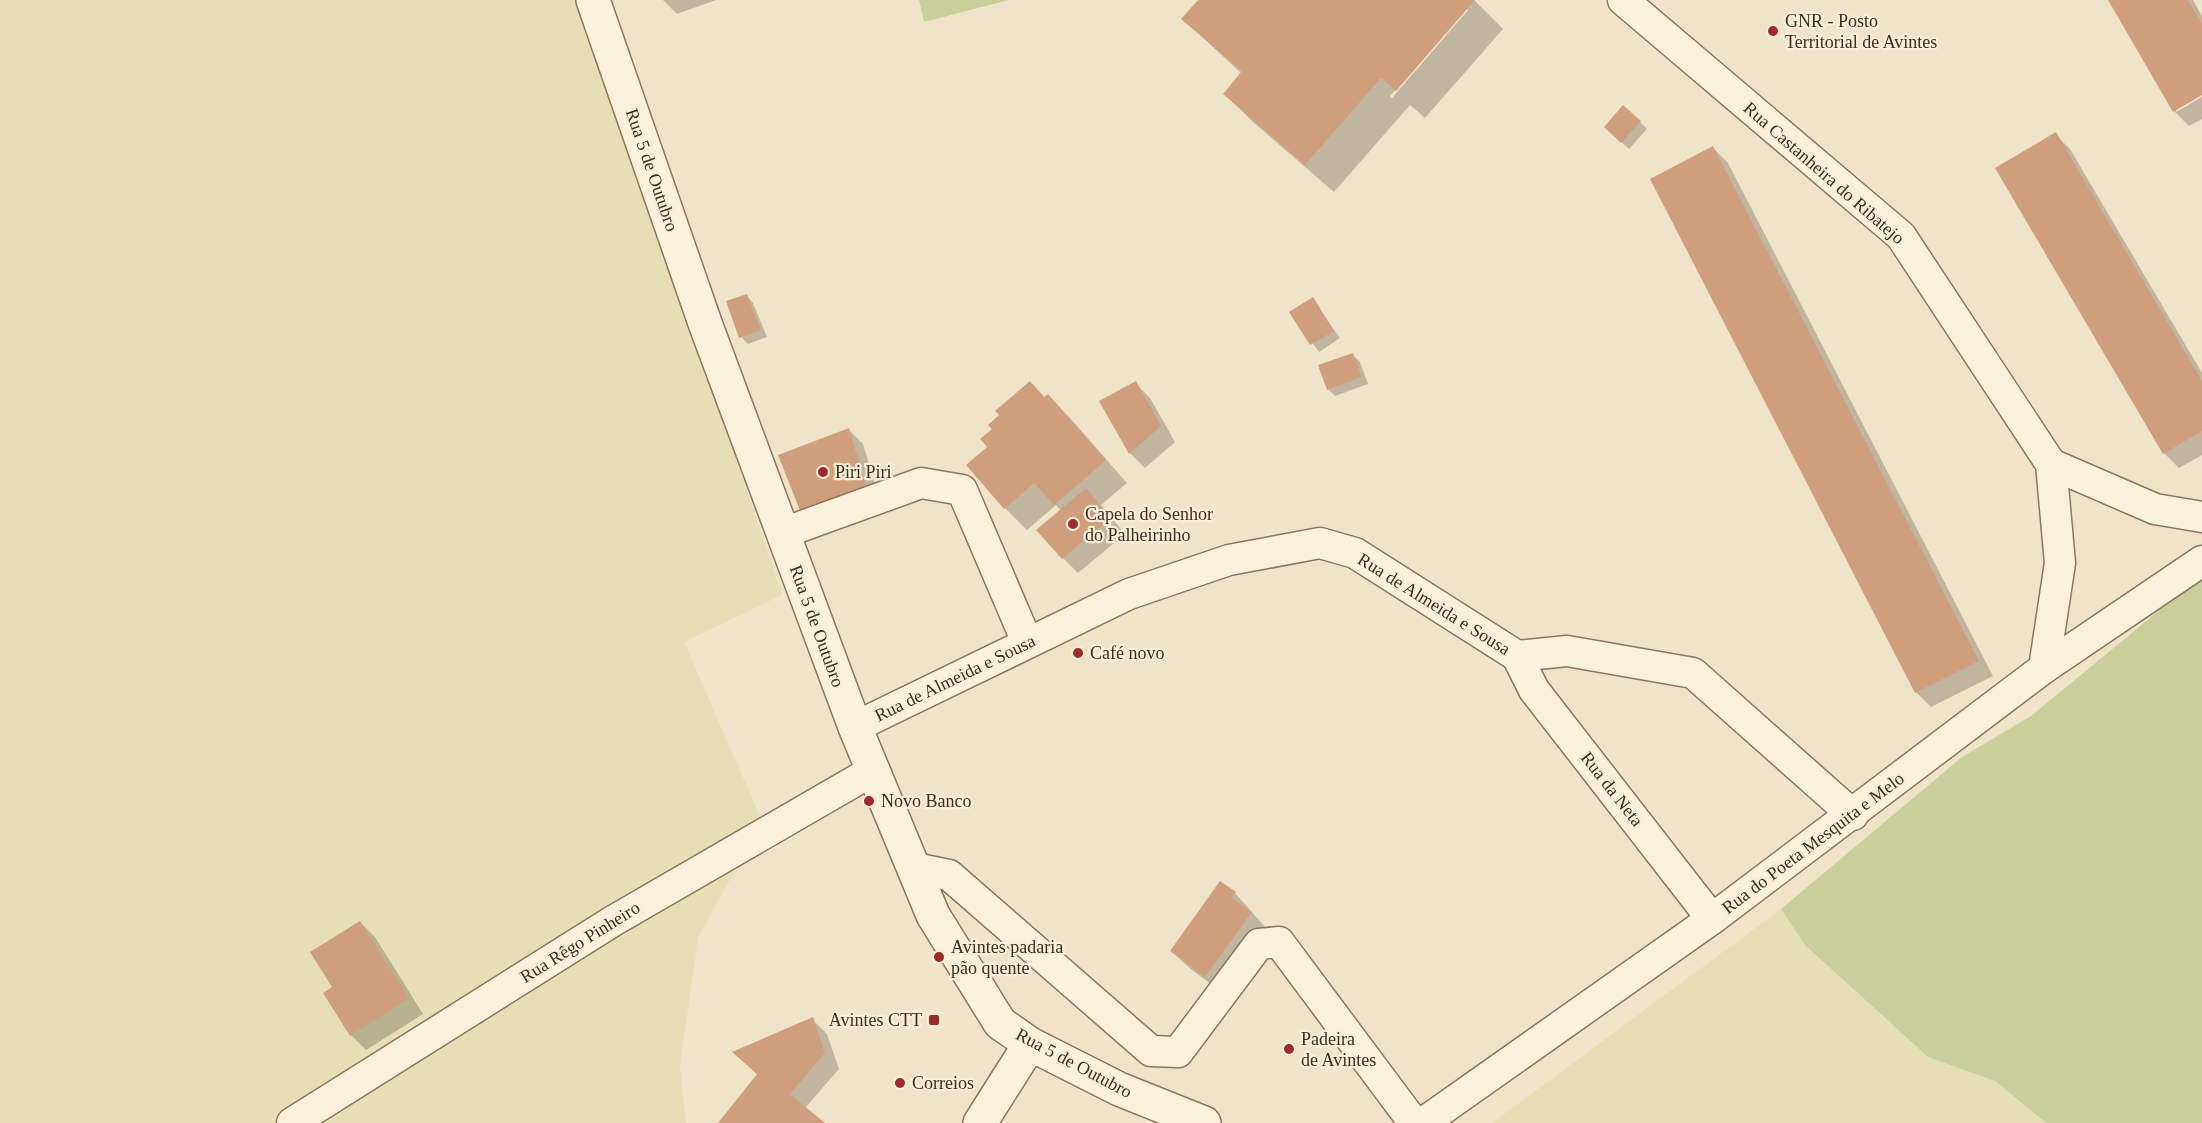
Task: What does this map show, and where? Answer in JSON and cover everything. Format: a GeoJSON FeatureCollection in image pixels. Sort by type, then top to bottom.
{"type":"FeatureCollection","features":[{"type":"Feature","properties":{"kind":"street","name":"Rua 5 de Outubro"},"geometry":{"type":"LineString","coordinates":[[593,0],[705,323],[855,727],[933,915],[1000,1023],[1030,1044],[1119,1089],[1204,1123]]}},
{"type":"Feature","properties":{"kind":"street","name":"Rua Castanheira do Ribatejo"},"geometry":{"type":"LineString","coordinates":[[1623,0],[1901,236],[2051,464],[2060,563],[2044,668]]}},
{"type":"Feature","properties":{"kind":"street"},"geometry":{"type":"LineString","coordinates":[[2051,464],[2155,509],[2202,517]]}},
{"type":"Feature","properties":{"kind":"street"},"geometry":{"type":"LineString","coordinates":[[783,533],[921,483],[962,490],[1027,642]]}},
{"type":"Feature","properties":{"kind":"street","name":"Rua de Almeida e Sousa"},"geometry":{"type":"LineString","coordinates":[[855,727],[1128,594],[1229,560],[1320,543],[1355,554],[1517,656],[1567,651],[1693,673],[1853,814]]}},
{"type":"Feature","properties":{"kind":"street","name":"Rua do Poeta Mesquita e Melo"},"geometry":{"type":"LineString","coordinates":[[1423,1123],[1712,919],[2044,668],[2202,561]]}},
{"type":"Feature","properties":{"kind":"street","name":"Rua da Neta"},"geometry":{"type":"LineString","coordinates":[[1517,656],[1534,690],[1712,919]]}},
{"type":"Feature","properties":{"kind":"street","name":"Rua Rêgo Pinheiro"},"geometry":{"type":"LineString","coordinates":[[292,1123],[613,921],[874,770]]}},
{"type":"Feature","properties":{"kind":"street"},"geometry":{"type":"LineString","coordinates":[[914,868],[949,875],[1151,1051],[1178,1052],[1259,944],[1279,942],[1414,1123]]}},
{"type":"Feature","properties":{"kind":"street"},"geometry":{"type":"LineString","coordinates":[[980,1123],[1030,1044]]}},
{"type":"Feature","properties":{"kind":"shaded area"},"geometry":{"type":"Polygon","coordinates":[[[0,0],[582,0],[782,595],[684,642],[762,821],[698,938],[680,1065],[686,1123],[0,1123],[0,0]]]}},
{"type":"Feature","properties":{"kind":"shaded area"},"geometry":{"type":"Polygon","coordinates":[[[1781,909],[1805,945],[1928,1057],[1995,1081],[2046,1123],[1492,1123],[1781,909]]]}},
{"type":"Feature","properties":{"kind":"green space"},"geometry":{"type":"Polygon","coordinates":[[[919,0],[1009,0],[924,22],[919,0]]]}},
{"type":"Feature","properties":{"kind":"green space"},"geometry":{"type":"Polygon","coordinates":[[[2202,575],[2202,1123],[2046,1123],[1995,1081],[1928,1057],[1805,945],[1781,909],[1962,757],[2031,716],[2202,575]]]}},
{"type":"Feature","properties":{"kind":"building"},"geometry":{"type":"Polygon","coordinates":[[[1198,0],[1475,0],[1396,91],[1381,78],[1305,165],[1223,94],[1242,71],[1181,19],[1198,0]]]}},
{"type":"Feature","properties":{"kind":"building"},"geometry":{"type":"Polygon","coordinates":[[[2108,0],[2188,0],[2202,24],[2202,95],[2173,112],[2108,0]]]}},
{"type":"Feature","properties":{"kind":"building"},"geometry":{"type":"Polygon","coordinates":[[[1623,105],[1641,121],[1621,143],[1604,127],[1623,105]]]}},
{"type":"Feature","properties":{"kind":"building"},"geometry":{"type":"Polygon","coordinates":[[[2056,132],[2202,381],[2202,431],[2163,454],[1995,168],[2056,132]]]}},
{"type":"Feature","properties":{"kind":"building"},"geometry":{"type":"Polygon","coordinates":[[[1713,146],[1979,661],[1915,693],[1650,179],[1713,146]]]}},
{"type":"Feature","properties":{"kind":"building"},"geometry":{"type":"Polygon","coordinates":[[[747,294],[761,330],[739,338],[726,301],[747,294]]]}},
{"type":"Feature","properties":{"kind":"building"},"geometry":{"type":"Polygon","coordinates":[[[1313,297],[1334,331],[1310,345],[1289,312],[1313,297]]]}},
{"type":"Feature","properties":{"kind":"building"},"geometry":{"type":"Polygon","coordinates":[[[1353,353],[1362,377],[1327,390],[1318,365],[1353,353]]]}},
{"type":"Feature","properties":{"kind":"building"},"geometry":{"type":"Polygon","coordinates":[[[1030,381],[1044,397],[1048,394],[1106,460],[1054,505],[1034,483],[1004,509],[966,465],[987,447],[980,439],[992,429],[988,425],[999,415],[995,411],[1030,381]]]}},
{"type":"Feature","properties":{"kind":"building"},"geometry":{"type":"Polygon","coordinates":[[[1136,381],[1161,426],[1129,454],[1099,401],[1136,381]]]}},
{"type":"Feature","properties":{"kind":"building","name":"Piri Piri"},"geometry":{"type":"Polygon","coordinates":[[[849,428],[867,489],[801,513],[778,455],[849,428]]]}},
{"type":"Feature","properties":{"kind":"building","name":"Capela do Senhor do Palheirinho"},"geometry":{"type":"Polygon","coordinates":[[[1086,488],[1111,518],[1062,559],[1036,530],[1086,488]]]}},
{"type":"Feature","properties":{"kind":"building"},"geometry":{"type":"Polygon","coordinates":[[[1220,881],[1236,892],[1232,898],[1252,912],[1205,977],[1170,951],[1220,881]]]}},
{"type":"Feature","properties":{"kind":"building"},"geometry":{"type":"Polygon","coordinates":[[[360,921],[409,998],[350,1036],[323,993],[332,987],[310,952],[360,921]]]}},
{"type":"Feature","properties":{"kind":"building"},"geometry":{"type":"Polygon","coordinates":[[[813,1017],[825,1053],[790,1094],[825,1123],[718,1123],[757,1074],[732,1052],[813,1017]]]}},
{"type":"Feature","properties":{"kind":"place","name":"GNR - Posto Territorial de Avintes"},"geometry":{"type":"Point","coordinates":[1773,31]}},
{"type":"Feature","properties":{"kind":"place","name":"Piri Piri"},"geometry":{"type":"Point","coordinates":[823,472]}},
{"type":"Feature","properties":{"kind":"place","name":"Capela do Senhor do Palheirinho"},"geometry":{"type":"Point","coordinates":[1073,524]}},
{"type":"Feature","properties":{"kind":"place","name":"Café novo"},"geometry":{"type":"Point","coordinates":[1078,653]}},
{"type":"Feature","properties":{"kind":"place","name":"Novo Banco"},"geometry":{"type":"Point","coordinates":[869,801]}},
{"type":"Feature","properties":{"kind":"place","name":"Avintes padaria pão quente"},"geometry":{"type":"Point","coordinates":[939,957]}},
{"type":"Feature","properties":{"kind":"place","name":"Avintes CTT"},"geometry":{"type":"Point","coordinates":[934,1020]}},
{"type":"Feature","properties":{"kind":"place","name":"Padeira de Avintes"},"geometry":{"type":"Point","coordinates":[1289,1049]}},
{"type":"Feature","properties":{"kind":"place","name":"Correios"},"geometry":{"type":"Point","coordinates":[900,1083]}}]}
